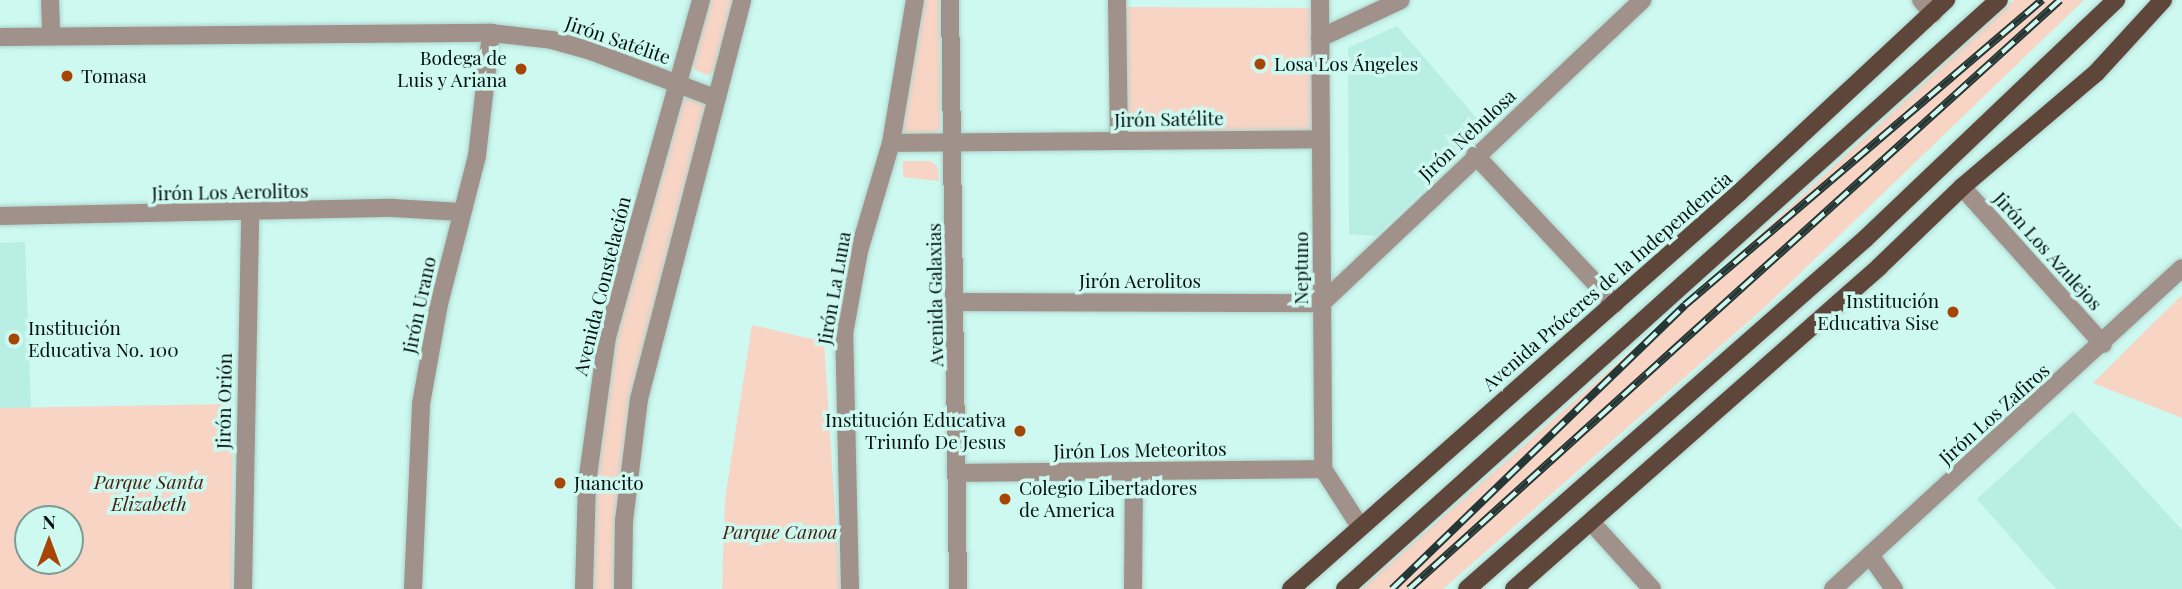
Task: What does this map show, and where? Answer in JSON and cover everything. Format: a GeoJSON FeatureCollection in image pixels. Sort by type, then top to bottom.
{"type":"FeatureCollection","features":[{"type":"Feature","properties":{"kind":"main road","name":"Avenida Próceres de la Independencia"},"geometry":{"type":"LineString","coordinates":[[1291,589],[1359,525],[1615,304],[1927,7],[1946,0]]}},
{"type":"Feature","properties":{"kind":"main road"},"geometry":{"type":"LineString","coordinates":[[1345,589],[1999,0]]}},
{"type":"Feature","properties":{"kind":"main road"},"geometry":{"type":"LineString","coordinates":[[1467,589],[1865,239],[2116,0]]}},
{"type":"Feature","properties":{"kind":"main road"},"geometry":{"type":"LineString","coordinates":[[1514,589],[1869,276],[1962,187],[2097,72],[2163,0]]}},
{"type":"Feature","properties":{"kind":"street"},"geometry":{"type":"LineString","coordinates":[[50,0],[51,36]]}},
{"type":"Feature","properties":{"kind":"street","name":"Avenida Constelación"},"geometry":{"type":"LineString","coordinates":[[584,589],[587,483],[604,349],[701,0]]}},
{"type":"Feature","properties":{"kind":"street"},"geometry":{"type":"LineString","coordinates":[[623,589],[624,521],[639,399],[742,0]]}},
{"type":"Feature","properties":{"kind":"street","name":"Jirón La Luna"},"geometry":{"type":"LineString","coordinates":[[850,589],[844,334],[859,251],[891,143],[915,0]]}},
{"type":"Feature","properties":{"kind":"street","name":"Avenida Galaxias"},"geometry":{"type":"LineString","coordinates":[[950,0],[957,302],[958,589]]}},
{"type":"Feature","properties":{"kind":"street"},"geometry":{"type":"LineString","coordinates":[[1117,0],[1119,141]]}},
{"type":"Feature","properties":{"kind":"street","name":"Neptuno"},"geometry":{"type":"LineString","coordinates":[[1320,0],[1323,468]]}},
{"type":"Feature","properties":{"kind":"street"},"geometry":{"type":"LineString","coordinates":[[1320,38],[1401,0]]}},
{"type":"Feature","properties":{"kind":"street","name":"Jirón Nebulosa"},"geometry":{"type":"LineString","coordinates":[[1322,303],[1475,155],[1642,0]]}},
{"type":"Feature","properties":{"kind":"street","name":"Jirón Satélite"},"geometry":{"type":"LineString","coordinates":[[0,37],[491,33],[552,40],[715,98]]}},
{"type":"Feature","properties":{"kind":"street","name":"Jirón Urano"},"geometry":{"type":"LineString","coordinates":[[414,589],[421,404],[461,212],[477,156],[491,33]]}},
{"type":"Feature","properties":{"kind":"street","name":"Jirón Satélite"},"geometry":{"type":"LineString","coordinates":[[891,143],[1321,139]]}},
{"type":"Feature","properties":{"kind":"street"},"geometry":{"type":"LineString","coordinates":[[1475,155],[1615,304]]}},
{"type":"Feature","properties":{"kind":"street","name":"Jirón Los Azulejos"},"geometry":{"type":"LineString","coordinates":[[1962,187],[2103,344]]}},
{"type":"Feature","properties":{"kind":"street","name":"Jirón Los Aerolitos"},"geometry":{"type":"LineString","coordinates":[[0,216],[393,208],[461,212]]}},
{"type":"Feature","properties":{"kind":"street","name":"Jirón Orión"},"geometry":{"type":"LineString","coordinates":[[243,589],[250,213]]}},
{"type":"Feature","properties":{"kind":"street","name":"Jirón Los Zafiros"},"geometry":{"type":"LineString","coordinates":[[1833,589],[2103,344],[2182,268]]}},
{"type":"Feature","properties":{"kind":"street","name":"Jirón Aerolitos"},"geometry":{"type":"LineString","coordinates":[[957,302],[1322,303]]}},
{"type":"Feature","properties":{"kind":"street"},"geometry":{"type":"LineString","coordinates":[[1323,468],[1359,525]]}},
{"type":"Feature","properties":{"kind":"street","name":"Jirón Los Meteoritos"},"geometry":{"type":"LineString","coordinates":[[957,472],[1323,468]]}},
{"type":"Feature","properties":{"kind":"street"},"geometry":{"type":"LineString","coordinates":[[1132,589],[1134,471]]}},
{"type":"Feature","properties":{"kind":"street"},"geometry":{"type":"LineString","coordinates":[[1592,523],[1652,589]]}},
{"type":"Feature","properties":{"kind":"street"},"geometry":{"type":"LineString","coordinates":[[1870,555],[1894,589]]}},
{"type":"Feature","properties":{"kind":"shaded area"},"geometry":{"type":"Polygon","coordinates":[[[1397,26],[1486,129],[1375,236],[1349,234],[1348,48],[1397,26]]]}},
{"type":"Feature","properties":{"kind":"shaded area","name":"Institución Educativa No. 100"},"geometry":{"type":"Polygon","coordinates":[[[25,242],[31,408],[0,408],[0,243],[25,242]]]}},
{"type":"Feature","properties":{"kind":"shaded area"},"geometry":{"type":"Polygon","coordinates":[[[2073,411],[2182,530],[2182,589],[2056,589],[1977,499],[2073,411]]]}},
{"type":"Feature","properties":{"kind":"green space"},"geometry":{"type":"Polygon","coordinates":[[[710,0],[735,0],[717,69],[708,75],[695,70],[692,63],[710,0]]]}},
{"type":"Feature","properties":{"kind":"green space"},"geometry":{"type":"Polygon","coordinates":[[[923,0],[939,0],[940,129],[932,137],[904,136],[900,126],[903,93],[919,38],[923,0]]]}},
{"type":"Feature","properties":{"kind":"green space"},"geometry":{"type":"Polygon","coordinates":[[[2014,0],[2084,0],[1765,307],[1443,589],[1361,589],[1692,297],[2014,0]]]}},
{"type":"Feature","properties":{"kind":"green space"},"geometry":{"type":"Polygon","coordinates":[[[1126,7],[1312,8],[1318,132],[1126,133],[1126,7]]]}},
{"type":"Feature","properties":{"kind":"green space"},"geometry":{"type":"Polygon","coordinates":[[[688,95],[706,106],[633,394],[618,502],[617,589],[593,589],[597,472],[613,341],[683,100],[688,95]]]}},
{"type":"Feature","properties":{"kind":"green space"},"geometry":{"type":"Polygon","coordinates":[[[903,161],[930,161],[937,166],[939,181],[903,177],[903,161]]]}},
{"type":"Feature","properties":{"kind":"green space"},"geometry":{"type":"Polygon","coordinates":[[[2182,295],[2182,418],[2093,383],[2142,334],[2182,295]]]}},
{"type":"Feature","properties":{"kind":"green space","name":"Parque Canoa"},"geometry":{"type":"Polygon","coordinates":[[[752,325],[824,342],[840,589],[722,589],[725,499],[752,325]]]}},
{"type":"Feature","properties":{"kind":"green space","name":"Parque Santa Elizabeth"},"geometry":{"type":"Polygon","coordinates":[[[233,404],[232,589],[0,589],[0,408],[233,404]]]}},
{"type":"Feature","properties":{"kind":"railway"},"geometry":{"type":"LineString","coordinates":[[1392,589],[1685,305],[2042,0]]}},
{"type":"Feature","properties":{"kind":"railway"},"geometry":{"type":"LineString","coordinates":[[1409,589],[2060,0]]}},
{"type":"Feature","properties":{"kind":"place","name":"Losa Los Ángeles"},"geometry":{"type":"Point","coordinates":[1260,64]}},
{"type":"Feature","properties":{"kind":"place","name":"Bodega de Luis y Ariana"},"geometry":{"type":"Point","coordinates":[521,69]}},
{"type":"Feature","properties":{"kind":"place","name":"Tomasa"},"geometry":{"type":"Point","coordinates":[67,76]}},
{"type":"Feature","properties":{"kind":"place","name":"Institución Educativa Sise"},"geometry":{"type":"Point","coordinates":[1953,312]}},
{"type":"Feature","properties":{"kind":"place","name":"Institución Educativa No. 100"},"geometry":{"type":"Point","coordinates":[14,339]}},
{"type":"Feature","properties":{"kind":"place","name":"Institución Educativa Triunfo De Jesus"},"geometry":{"type":"Point","coordinates":[1020,431]}},
{"type":"Feature","properties":{"kind":"place","name":"Juancito"},"geometry":{"type":"Point","coordinates":[560,483]}},
{"type":"Feature","properties":{"kind":"place","name":"Colegio Libertadores de America"},"geometry":{"type":"Point","coordinates":[1005,499]}}]}
